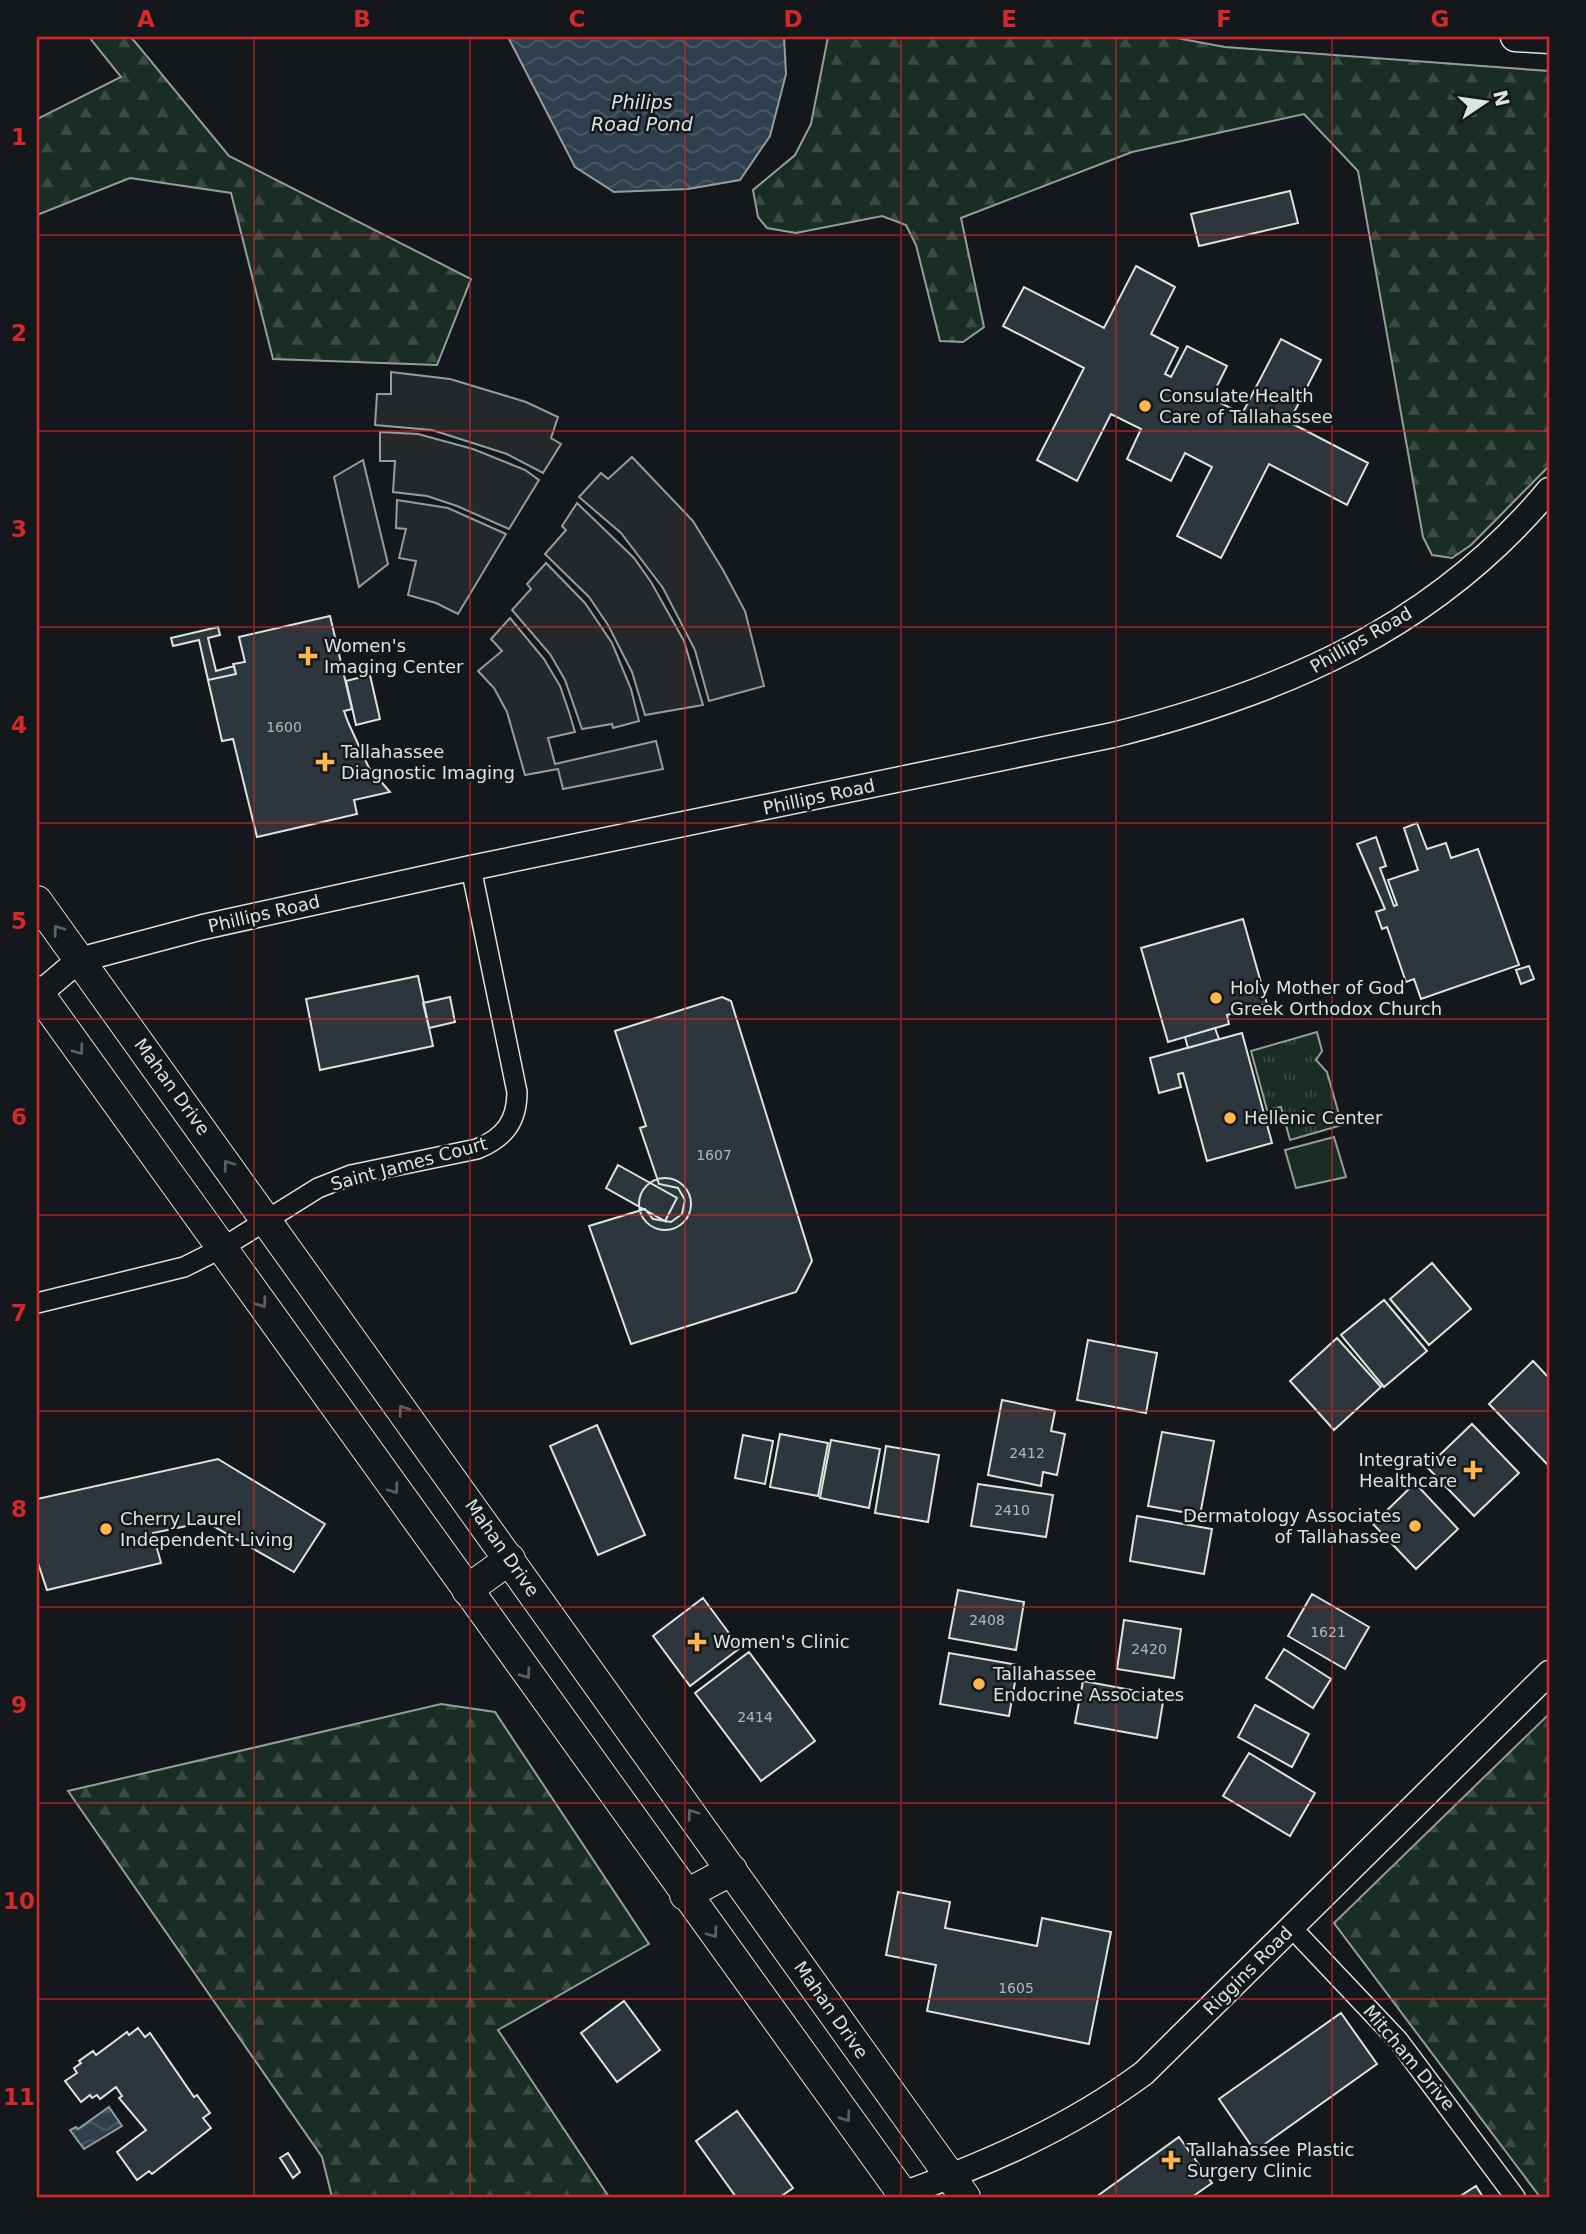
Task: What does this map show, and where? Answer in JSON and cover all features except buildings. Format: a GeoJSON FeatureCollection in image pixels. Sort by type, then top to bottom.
{"type":"FeatureCollection","features":[{"type":"Feature","properties":{"kind":"main road"},"geometry":{"type":"LineString","coordinates":[[1515,37],[1549,39]]}},
{"type":"Feature","properties":{"kind":"main road","name":"Mahan Drive"},"geometry":{"type":"LineString","coordinates":[[37,901],[269,1220],[958,2187]]}},
{"type":"Feature","properties":{"kind":"main road"},"geometry":{"type":"LineString","coordinates":[[38,992],[902,2196]]}},
{"type":"Feature","properties":{"kind":"main road"},"geometry":{"type":"LineString","coordinates":[[467,1590],[510,1559]]}},
{"type":"Feature","properties":{"kind":"main road"},"geometry":{"type":"LineString","coordinates":[[685,1895],[732,1870]]}},
{"type":"Feature","properties":{"kind":"street","name":"Phillips Road"},"geometry":{"type":"LineString","coordinates":[[38,992],[79,960],[203,927],[471,868],[1113,735],[1181,718],[1266,690],[1332,660],[1375,636],[1446,589],[1485,557],[1549,490]]}},
{"type":"Feature","properties":{"kind":"street","name":"Saint James Court"},"geometry":{"type":"LineString","coordinates":[[37,1303],[165,1274],[222,1248],[318,1188],[351,1175],[477,1149],[493,1142],[513,1120],[517,1092],[471,868]]}},
{"type":"Feature","properties":{"kind":"street","name":"Riggins Road"},"geometry":{"type":"LineString","coordinates":[[902,2196],[958,2187],[1114,2096],[1154,2064],[1549,1673]]}},
{"type":"Feature","properties":{"kind":"street","name":"Mitcham Drive"},"geometry":{"type":"LineString","coordinates":[[1292,1928],[1398,2039],[1515,2197]]}},
{"type":"Feature","properties":{"kind":"green space"},"geometry":{"type":"Polygon","coordinates":[[[89,37],[131,37],[229,156],[471,279],[437,365],[273,359],[231,193],[130,178],[37,215],[37,119],[121,77],[89,37]]]}},
{"type":"Feature","properties":{"kind":"green space"},"geometry":{"type":"Polygon","coordinates":[[[828,37],[1171,37],[1225,47],[1549,71],[1549,466],[1471,545],[1452,558],[1432,555],[1423,537],[1358,171],[1304,114],[1132,152],[961,218],[984,327],[963,342],[940,341],[916,245],[906,225],[882,216],[796,233],[767,228],[758,217],[753,190],[795,155],[811,124],[828,37]]]}},
{"type":"Feature","properties":{"kind":"green space"},"geometry":{"type":"Polygon","coordinates":[[[1317,1032],[1322,1051],[1316,1060],[1327,1072],[1342,1125],[1290,1140],[1281,1107],[1267,1110],[1251,1051],[1317,1032]]]}},
{"type":"Feature","properties":{"kind":"green space"},"geometry":{"type":"Polygon","coordinates":[[[1334,1137],[1346,1177],[1296,1188],[1285,1150],[1334,1137]]]}},
{"type":"Feature","properties":{"kind":"green space"},"geometry":{"type":"Polygon","coordinates":[[[441,1704],[495,1712],[649,1944],[498,2030],[609,2197],[332,2197],[322,2157],[68,1791],[441,1704]]]}},
{"type":"Feature","properties":{"kind":"green space"},"geometry":{"type":"Polygon","coordinates":[[[1549,1714],[1549,2197],[1540,2197],[1334,1923],[1549,1714]]]}},
{"type":"Feature","properties":{"kind":"shaded area"},"geometry":{"type":"Polygon","coordinates":[[[391,372],[450,379],[526,402],[558,417],[551,438],[561,444],[543,473],[507,454],[432,430],[375,425],[377,394],[391,394],[391,372]]]}},
{"type":"Feature","properties":{"kind":"shaded area"},"geometry":{"type":"Polygon","coordinates":[[[380,432],[418,434],[473,449],[525,470],[539,480],[509,529],[427,496],[393,492],[395,461],[380,461],[380,432]]]}},
{"type":"Feature","properties":{"kind":"shaded area"},"geometry":{"type":"Polygon","coordinates":[[[632,457],[693,521],[723,570],[745,611],[764,686],[709,701],[695,650],[663,588],[621,533],[579,497],[601,473],[608,479],[632,457]]]}},
{"type":"Feature","properties":{"kind":"shaded area"},"geometry":{"type":"Polygon","coordinates":[[[363,460],[388,564],[359,587],[334,477],[363,460]]]}},
{"type":"Feature","properties":{"kind":"shaded area"},"geometry":{"type":"Polygon","coordinates":[[[397,500],[448,508],[506,534],[458,614],[436,603],[408,595],[416,561],[399,558],[406,529],[396,528],[397,500]]]}},
{"type":"Feature","properties":{"kind":"shaded area"},"geometry":{"type":"Polygon","coordinates":[[[577,503],[634,558],[651,582],[684,641],[703,705],[645,715],[632,672],[608,625],[589,597],[545,554],[566,530],[562,526],[577,503]]]}},
{"type":"Feature","properties":{"kind":"shaded area"},"geometry":{"type":"Polygon","coordinates":[[[546,563],[585,603],[612,643],[631,689],[639,721],[613,728],[612,724],[582,729],[565,680],[550,654],[512,610],[531,589],[527,584],[546,563]]]}},
{"type":"Feature","properties":{"kind":"shaded area"},"geometry":{"type":"Polygon","coordinates":[[[510,618],[544,659],[560,686],[569,712],[575,732],[548,738],[555,764],[656,741],[663,769],[563,789],[558,769],[525,775],[507,712],[494,688],[478,671],[502,651],[491,639],[510,618]]]}},
{"type":"Feature","properties":{"kind":"water","name":"Philips Road Pond"},"geometry":{"type":"Polygon","coordinates":[[[508,37],[784,37],[786,74],[770,136],[740,180],[688,189],[614,192],[575,167],[508,37]]]}},
{"type":"Feature","properties":{"kind":"water"},"geometry":{"type":"Polygon","coordinates":[[[109,2107],[122,2126],[84,2149],[70,2130],[76,2127],[78,2129],[109,2107]]]}},
{"type":"Feature","properties":{"kind":"place","name":"Consulate Health Care of Tallahassee"},"geometry":{"type":"Point","coordinates":[1145,406]}},
{"type":"Feature","properties":{"kind":"place","name":"Women's Imaging Center"},"geometry":{"type":"Point","coordinates":[308,656]}},
{"type":"Feature","properties":{"kind":"place","name":"Tallahassee Diagnostic Imaging"},"geometry":{"type":"Point","coordinates":[325,762]}},
{"type":"Feature","properties":{"kind":"place","name":"Holy Mother of God Greek Orthodox Church"},"geometry":{"type":"Point","coordinates":[1216,998]}},
{"type":"Feature","properties":{"kind":"place","name":"Hellenic Center"},"geometry":{"type":"Point","coordinates":[1230,1118]}},
{"type":"Feature","properties":{"kind":"place","name":"Integrative Healthcare"},"geometry":{"type":"Point","coordinates":[1473,1470]}},
{"type":"Feature","properties":{"kind":"place","name":"Dermatology Associates of Tallahassee"},"geometry":{"type":"Point","coordinates":[1415,1526]}},
{"type":"Feature","properties":{"kind":"place","name":"Cherry Laurel Independent Living"},"geometry":{"type":"Point","coordinates":[106,1529]}},
{"type":"Feature","properties":{"kind":"place","name":"Women's Clinic"},"geometry":{"type":"Point","coordinates":[697,1642]}},
{"type":"Feature","properties":{"kind":"place","name":"Tallahassee Endocrine Associates"},"geometry":{"type":"Point","coordinates":[979,1684]}},
{"type":"Feature","properties":{"kind":"place","name":"Tallahassee Plastic Surgery Clinic"},"geometry":{"type":"Point","coordinates":[1171,2160]}}]}
